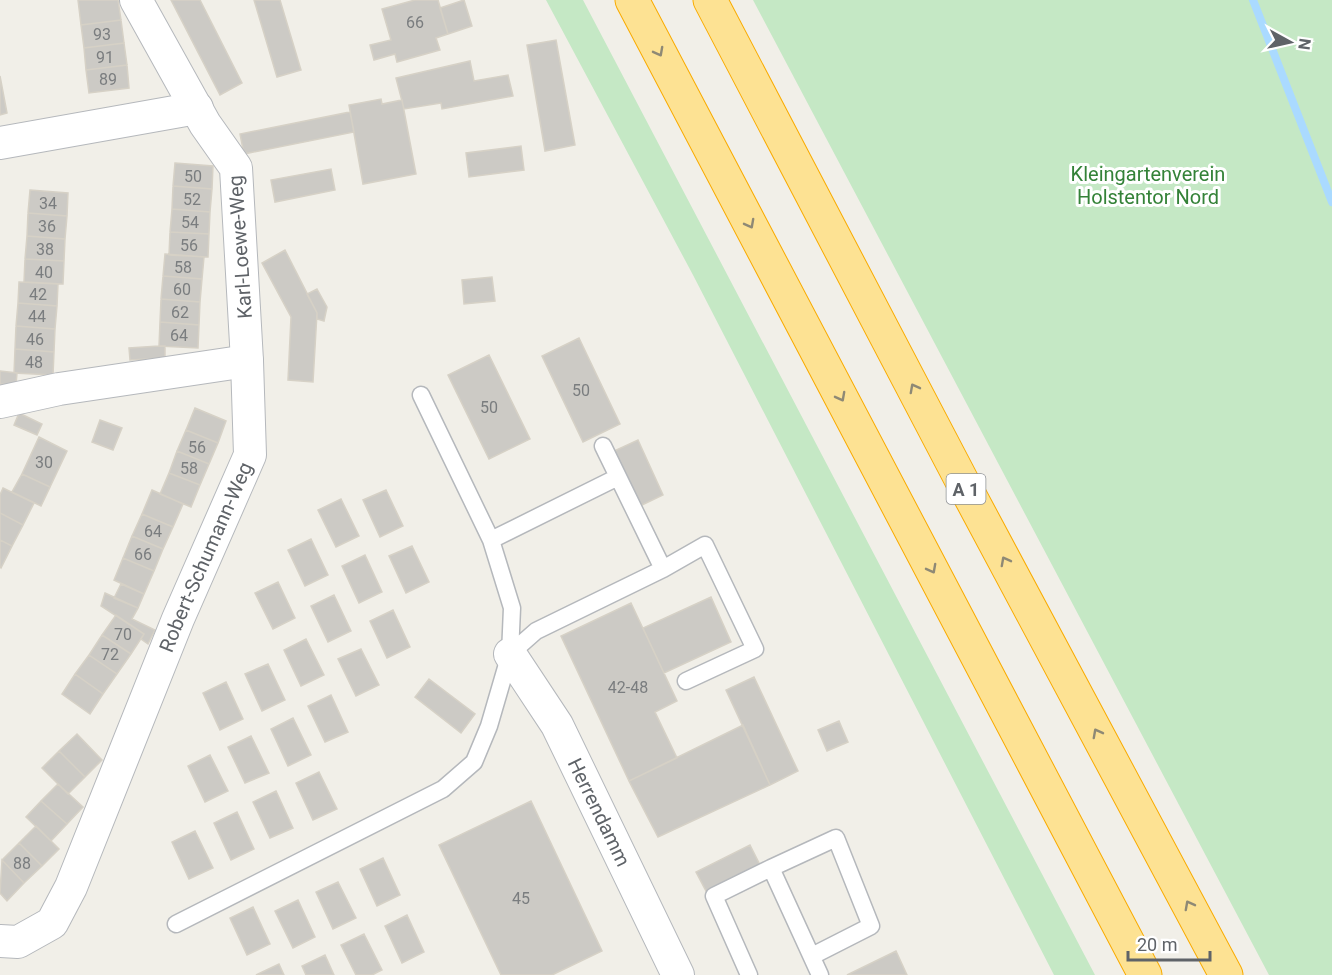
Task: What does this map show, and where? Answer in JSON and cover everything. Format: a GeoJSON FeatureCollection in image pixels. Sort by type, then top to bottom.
{"type":"FeatureCollection","features":[{"type":"Feature","properties":{"kind":"highway"},"geometry":{"type":"LineString","coordinates":[[632,0],[1145,975]]}},
{"type":"Feature","properties":{"kind":"highway","name":"A 1"},"geometry":{"type":"LineString","coordinates":[[710,0],[963,483],[1226,975]]}},
{"type":"Feature","properties":{"kind":"street","name":"Karl-Loewe-Weg"},"geometry":{"type":"LineString","coordinates":[[136,0],[205,124],[236,168],[247,361]]}},
{"type":"Feature","properties":{"kind":"street"},"geometry":{"type":"LineString","coordinates":[[0,143],[197,108]]}},
{"type":"Feature","properties":{"kind":"street"},"geometry":{"type":"LineString","coordinates":[[0,402],[59,389],[247,361]]}},
{"type":"Feature","properties":{"kind":"street","name":"Robert-Schumann-Weg"},"geometry":{"type":"LineString","coordinates":[[0,941],[18,942],[52,923],[71,887],[178,619],[250,456],[247,361]]}},
{"type":"Feature","properties":{"kind":"street","name":"Herrendamm"},"geometry":{"type":"LineString","coordinates":[[510,654],[557,725],[678,975]]}},
{"type":"Feature","properties":{"kind":"lane"},"geometry":{"type":"LineString","coordinates":[[176,924],[443,789],[474,762],[489,726],[510,654],[512,608],[491,540],[421,395]]}},
{"type":"Feature","properties":{"kind":"lane"},"geometry":{"type":"LineString","coordinates":[[603,446],[663,569]]}},
{"type":"Feature","properties":{"kind":"lane"},"geometry":{"type":"LineString","coordinates":[[491,540],[618,477]]}},
{"type":"Feature","properties":{"kind":"lane"},"geometry":{"type":"LineString","coordinates":[[510,654],[536,631],[663,569],[705,545],[755,649],[686,681]]}},
{"type":"Feature","properties":{"kind":"lane"},"geometry":{"type":"LineString","coordinates":[[749,975],[714,896],[836,838],[871,926],[812,956]]}},
{"type":"Feature","properties":{"kind":"lane"},"geometry":{"type":"LineString","coordinates":[[771,868],[820,975]]}},
{"type":"Feature","properties":{"kind":"green space"},"geometry":{"type":"Polygon","coordinates":[[[546,0],[583,0],[1095,975],[1054,975],[693,275],[546,0]]]}},
{"type":"Feature","properties":{"kind":"green space","name":"Kleingartenverein Holstentor Nord"},"geometry":{"type":"Polygon","coordinates":[[[753,0],[1332,0],[1332,975],[1269,975],[753,0]]]}},
{"type":"Feature","properties":{"kind":"building"},"geometry":{"type":"Polygon","coordinates":[[[78,0],[118,0],[121,20],[81,25],[78,0]]]}},
{"type":"Feature","properties":{"kind":"building"},"geometry":{"type":"Polygon","coordinates":[[[171,0],[200,0],[242,83],[220,95],[171,0]]]}},
{"type":"Feature","properties":{"kind":"building"},"geometry":{"type":"Polygon","coordinates":[[[254,0],[280,0],[301,70],[277,77],[254,0]]]}},
{"type":"Feature","properties":{"kind":"building"},"geometry":{"type":"Polygon","coordinates":[[[415,0],[438,0],[448,34],[436,38],[440,50],[397,62],[395,54],[374,60],[370,45],[391,40],[382,9],[415,0]]]}},
{"type":"Feature","properties":{"kind":"building"},"geometry":{"type":"Polygon","coordinates":[[[464,0],[472,26],[448,34],[440,8],[464,0]]]}},
{"type":"Feature","properties":{"kind":"building"},"geometry":{"type":"Polygon","coordinates":[[[121,20],[124,43],[84,48],[81,25],[121,20]]]}},
{"type":"Feature","properties":{"kind":"building"},"geometry":{"type":"Polygon","coordinates":[[[556,40],[575,145],[545,151],[527,45],[556,40]]]}},
{"type":"Feature","properties":{"kind":"building"},"geometry":{"type":"Polygon","coordinates":[[[124,43],[127,65],[86,70],[84,48],[124,43]]]}},
{"type":"Feature","properties":{"kind":"building"},"geometry":{"type":"Polygon","coordinates":[[[470,61],[474,81],[508,75],[513,96],[442,109],[441,103],[404,109],[396,78],[470,61]]]}},
{"type":"Feature","properties":{"kind":"building"},"geometry":{"type":"Polygon","coordinates":[[[127,65],[129,88],[89,93],[86,70],[127,65]]]}},
{"type":"Feature","properties":{"kind":"building"},"geometry":{"type":"Polygon","coordinates":[[[0,76],[7,113],[0,115],[0,76]]]}},
{"type":"Feature","properties":{"kind":"building"},"geometry":{"type":"Polygon","coordinates":[[[381,99],[382,104],[402,100],[416,174],[363,184],[349,105],[381,99]]]}},
{"type":"Feature","properties":{"kind":"building"},"geometry":{"type":"Polygon","coordinates":[[[350,112],[354,132],[244,154],[240,134],[350,112]]]}},
{"type":"Feature","properties":{"kind":"building"},"geometry":{"type":"Polygon","coordinates":[[[521,146],[524,170],[469,177],[466,153],[521,146]]]}},
{"type":"Feature","properties":{"kind":"building"},"geometry":{"type":"Polygon","coordinates":[[[175,163],[213,166],[212,189],[173,186],[175,163]]]}},
{"type":"Feature","properties":{"kind":"building"},"geometry":{"type":"Polygon","coordinates":[[[331,169],[335,190],[275,202],[271,180],[331,169]]]}},
{"type":"Feature","properties":{"kind":"building"},"geometry":{"type":"Polygon","coordinates":[[[173,186],[212,189],[210,212],[172,209],[173,186]]]}},
{"type":"Feature","properties":{"kind":"building"},"geometry":{"type":"Polygon","coordinates":[[[30,190],[68,193],[67,216],[28,213],[30,190]]]}},
{"type":"Feature","properties":{"kind":"building"},"geometry":{"type":"Polygon","coordinates":[[[172,209],[210,212],[209,234],[170,232],[172,209]]]}},
{"type":"Feature","properties":{"kind":"building"},"geometry":{"type":"Polygon","coordinates":[[[28,213],[67,216],[65,239],[27,236],[28,213]]]}},
{"type":"Feature","properties":{"kind":"building"},"geometry":{"type":"Polygon","coordinates":[[[170,232],[209,234],[208,257],[169,255],[170,232]]]}},
{"type":"Feature","properties":{"kind":"building"},"geometry":{"type":"Polygon","coordinates":[[[27,236],[65,239],[64,261],[25,259],[27,236]]]}},
{"type":"Feature","properties":{"kind":"building"},"geometry":{"type":"Polygon","coordinates":[[[285,250],[317,313],[313,382],[288,380],[291,317],[262,263],[285,250]]]}},
{"type":"Feature","properties":{"kind":"building"},"geometry":{"type":"Polygon","coordinates":[[[165,254],[204,257],[202,279],[163,276],[165,254]]]}},
{"type":"Feature","properties":{"kind":"building"},"geometry":{"type":"Polygon","coordinates":[[[25,259],[64,261],[63,284],[24,282],[25,259]]]}},
{"type":"Feature","properties":{"kind":"building"},"geometry":{"type":"Polygon","coordinates":[[[163,276],[202,279],[200,302],[161,299],[163,276]]]}},
{"type":"Feature","properties":{"kind":"building"},"geometry":{"type":"Polygon","coordinates":[[[492,277],[495,301],[464,304],[462,280],[492,277]]]}},
{"type":"Feature","properties":{"kind":"building"},"geometry":{"type":"Polygon","coordinates":[[[19,282],[58,284],[57,306],[18,303],[19,282]]]}},
{"type":"Feature","properties":{"kind":"building"},"geometry":{"type":"Polygon","coordinates":[[[317,289],[327,307],[324,321],[317,319],[317,313],[307,294],[317,289]]]}},
{"type":"Feature","properties":{"kind":"building"},"geometry":{"type":"Polygon","coordinates":[[[161,299],[200,302],[199,325],[160,322],[161,299]]]}},
{"type":"Feature","properties":{"kind":"building"},"geometry":{"type":"Polygon","coordinates":[[[18,303],[57,306],[55,329],[16,326],[18,303]]]}},
{"type":"Feature","properties":{"kind":"building"},"geometry":{"type":"Polygon","coordinates":[[[160,322],[199,325],[198,348],[159,346],[160,322]]]}},
{"type":"Feature","properties":{"kind":"building"},"geometry":{"type":"Polygon","coordinates":[[[16,326],[55,329],[54,352],[15,349],[16,326]]]}},
{"type":"Feature","properties":{"kind":"building"},"geometry":{"type":"Polygon","coordinates":[[[579,338],[620,424],[583,442],[542,356],[579,338]]]}},
{"type":"Feature","properties":{"kind":"building"},"geometry":{"type":"Polygon","coordinates":[[[165,346],[165,358],[130,360],[129,348],[165,346]]]}},
{"type":"Feature","properties":{"kind":"building"},"geometry":{"type":"Polygon","coordinates":[[[15,349],[54,352],[53,375],[14,373],[15,349]]]}},
{"type":"Feature","properties":{"kind":"building"},"geometry":{"type":"Polygon","coordinates":[[[489,355],[530,439],[489,459],[448,375],[489,355]]]}},
{"type":"Feature","properties":{"kind":"building"},"geometry":{"type":"Polygon","coordinates":[[[0,371],[17,373],[16,385],[0,384],[0,371]]]}},
{"type":"Feature","properties":{"kind":"building"},"geometry":{"type":"Polygon","coordinates":[[[195,408],[226,421],[218,443],[186,430],[195,408]]]}},
{"type":"Feature","properties":{"kind":"building"},"geometry":{"type":"Polygon","coordinates":[[[19,413],[42,424],[37,435],[14,425],[19,413]]]}},
{"type":"Feature","properties":{"kind":"building"},"geometry":{"type":"Polygon","coordinates":[[[100,420],[122,428],[113,450],[92,442],[100,420]]]}},
{"type":"Feature","properties":{"kind":"building"},"geometry":{"type":"Polygon","coordinates":[[[186,430],[218,443],[209,464],[177,451],[186,430]]]}},
{"type":"Feature","properties":{"kind":"building"},"geometry":{"type":"Polygon","coordinates":[[[39,437],[67,451],[50,487],[22,474],[39,437]]]}},
{"type":"Feature","properties":{"kind":"building"},"geometry":{"type":"Polygon","coordinates":[[[638,440],[663,495],[640,506],[614,451],[638,440]]]}},
{"type":"Feature","properties":{"kind":"building"},"geometry":{"type":"Polygon","coordinates":[[[177,451],[209,464],[200,485],[169,473],[177,451]]]}},
{"type":"Feature","properties":{"kind":"building"},"geometry":{"type":"Polygon","coordinates":[[[169,473],[200,485],[191,507],[160,494],[169,473]]]}},
{"type":"Feature","properties":{"kind":"building"},"geometry":{"type":"Polygon","coordinates":[[[22,474],[50,487],[41,506],[12,492],[22,474]]]}},
{"type":"Feature","properties":{"kind":"building"},"geometry":{"type":"Polygon","coordinates":[[[3,488],[34,503],[23,525],[0,513],[0,495],[3,488]]]}},
{"type":"Feature","properties":{"kind":"building"},"geometry":{"type":"Polygon","coordinates":[[[152,490],[183,504],[173,527],[142,514],[152,490]]]}},
{"type":"Feature","properties":{"kind":"building"},"geometry":{"type":"Polygon","coordinates":[[[386,490],[403,526],[380,537],[363,500],[386,490]]]}},
{"type":"Feature","properties":{"kind":"building"},"geometry":{"type":"Polygon","coordinates":[[[341,499],[359,536],[336,547],[318,510],[341,499]]]}},
{"type":"Feature","properties":{"kind":"building"},"geometry":{"type":"Polygon","coordinates":[[[0,513],[23,525],[12,546],[0,540],[0,513]]]}},
{"type":"Feature","properties":{"kind":"building"},"geometry":{"type":"Polygon","coordinates":[[[142,514],[173,527],[163,549],[132,536],[142,514]]]}},
{"type":"Feature","properties":{"kind":"building"},"geometry":{"type":"Polygon","coordinates":[[[132,536],[163,549],[154,571],[123,558],[132,536]]]}},
{"type":"Feature","properties":{"kind":"building"},"geometry":{"type":"Polygon","coordinates":[[[311,539],[328,575],[305,586],[288,550],[311,539]]]}},
{"type":"Feature","properties":{"kind":"building"},"geometry":{"type":"Polygon","coordinates":[[[0,540],[12,546],[1,568],[0,567],[0,540]]]}},
{"type":"Feature","properties":{"kind":"building"},"geometry":{"type":"Polygon","coordinates":[[[412,546],[429,582],[406,593],[389,556],[412,546]]]}},
{"type":"Feature","properties":{"kind":"building"},"geometry":{"type":"Polygon","coordinates":[[[365,555],[382,592],[359,603],[342,566],[365,555]]]}},
{"type":"Feature","properties":{"kind":"building"},"geometry":{"type":"Polygon","coordinates":[[[123,558],[154,571],[144,594],[114,580],[123,558]]]}},
{"type":"Feature","properties":{"kind":"building"},"geometry":{"type":"Polygon","coordinates":[[[278,582],[295,618],[273,629],[255,593],[278,582]]]}},
{"type":"Feature","properties":{"kind":"building"},"geometry":{"type":"Polygon","coordinates":[[[121,584],[144,594],[138,608],[114,598],[121,584]]]}},
{"type":"Feature","properties":{"kind":"building"},"geometry":{"type":"Polygon","coordinates":[[[105,593],[138,608],[132,619],[155,630],[148,644],[141,639],[144,634],[101,606],[105,593]]]}},
{"type":"Feature","properties":{"kind":"building"},"geometry":{"type":"Polygon","coordinates":[[[334,595],[351,631],[328,642],[311,606],[334,595]]]}},
{"type":"Feature","properties":{"kind":"building"},"geometry":{"type":"Polygon","coordinates":[[[711,597],[731,642],[664,673],[643,628],[711,597]]]}},
{"type":"Feature","properties":{"kind":"building"},"geometry":{"type":"Polygon","coordinates":[[[631,603],[677,701],[655,712],[677,758],[629,781],[561,636],[631,603]]]}},
{"type":"Feature","properties":{"kind":"building"},"geometry":{"type":"Polygon","coordinates":[[[393,610],[410,647],[387,658],[370,621],[393,610]]]}},
{"type":"Feature","properties":{"kind":"building"},"geometry":{"type":"Polygon","coordinates":[[[116,615],[144,634],[131,654],[102,635],[116,615]]]}},
{"type":"Feature","properties":{"kind":"building"},"geometry":{"type":"Polygon","coordinates":[[[102,635],[131,654],[117,674],[89,655],[102,635]]]}},
{"type":"Feature","properties":{"kind":"building"},"geometry":{"type":"Polygon","coordinates":[[[306,639],[324,675],[301,686],[284,650],[306,639]]]}},
{"type":"Feature","properties":{"kind":"building"},"geometry":{"type":"Polygon","coordinates":[[[361,649],[379,685],[356,696],[338,659],[361,649]]]}},
{"type":"Feature","properties":{"kind":"building"},"geometry":{"type":"Polygon","coordinates":[[[89,655],[117,674],[103,694],[75,674],[89,655]]]}},
{"type":"Feature","properties":{"kind":"building"},"geometry":{"type":"Polygon","coordinates":[[[268,664],[285,700],[262,711],[245,674],[268,664]]]}},
{"type":"Feature","properties":{"kind":"building"},"geometry":{"type":"Polygon","coordinates":[[[75,674],[103,694],[90,714],[62,694],[75,674]]]}},
{"type":"Feature","properties":{"kind":"building"},"geometry":{"type":"Polygon","coordinates":[[[754,677],[798,771],[770,785],[726,690],[754,677]]]}},
{"type":"Feature","properties":{"kind":"building"},"geometry":{"type":"Polygon","coordinates":[[[429,679],[475,714],[461,733],[415,697],[429,679]]]}},
{"type":"Feature","properties":{"kind":"building"},"geometry":{"type":"Polygon","coordinates":[[[226,682],[243,719],[220,730],[203,693],[226,682]]]}},
{"type":"Feature","properties":{"kind":"building"},"geometry":{"type":"Polygon","coordinates":[[[331,695],[348,732],[325,742],[308,706],[331,695]]]}},
{"type":"Feature","properties":{"kind":"building"},"geometry":{"type":"Polygon","coordinates":[[[293,718],[311,755],[288,766],[271,729],[293,718]]]}},
{"type":"Feature","properties":{"kind":"building"},"geometry":{"type":"Polygon","coordinates":[[[839,721],[848,742],[827,751],[818,730],[839,721]]]}},
{"type":"Feature","properties":{"kind":"building"},"geometry":{"type":"Polygon","coordinates":[[[743,725],[770,785],[658,837],[629,781],[743,725]]]}},
{"type":"Feature","properties":{"kind":"building"},"geometry":{"type":"Polygon","coordinates":[[[77,734],[102,760],[85,777],[59,751],[77,734]]]}},
{"type":"Feature","properties":{"kind":"building"},"geometry":{"type":"Polygon","coordinates":[[[251,736],[269,773],[245,783],[228,747],[251,736]]]}},
{"type":"Feature","properties":{"kind":"building"},"geometry":{"type":"Polygon","coordinates":[[[59,751],[85,777],[68,794],[42,768],[59,751]]]}},
{"type":"Feature","properties":{"kind":"building"},"geometry":{"type":"Polygon","coordinates":[[[210,755],[228,791],[205,802],[188,766],[210,755]]]}},
{"type":"Feature","properties":{"kind":"building"},"geometry":{"type":"Polygon","coordinates":[[[319,772],[337,809],[313,820],[296,783],[319,772]]]}},
{"type":"Feature","properties":{"kind":"building"},"geometry":{"type":"Polygon","coordinates":[[[58,784],[83,807],[67,824],[41,801],[58,784]]]}},
{"type":"Feature","properties":{"kind":"building"},"geometry":{"type":"Polygon","coordinates":[[[276,791],[293,828],[270,838],[253,802],[276,791]]]}},
{"type":"Feature","properties":{"kind":"building"},"geometry":{"type":"Polygon","coordinates":[[[41,801],[67,824],[51,841],[26,817],[41,801]]]}},
{"type":"Feature","properties":{"kind":"building"},"geometry":{"type":"Polygon","coordinates":[[[531,801],[602,951],[552,975],[501,975],[439,845],[531,801]]]}},
{"type":"Feature","properties":{"kind":"building"},"geometry":{"type":"Polygon","coordinates":[[[237,812],[254,849],[231,860],[214,823],[237,812]]]}},
{"type":"Feature","properties":{"kind":"building"},"geometry":{"type":"Polygon","coordinates":[[[36,826],[59,849],[42,866],[19,843],[36,826]]]}},
{"type":"Feature","properties":{"kind":"building"},"geometry":{"type":"Polygon","coordinates":[[[195,831],[213,868],[189,879],[172,842],[195,831]]]}},
{"type":"Feature","properties":{"kind":"building"},"geometry":{"type":"Polygon","coordinates":[[[19,843],[42,866],[24,883],[2,860],[19,843]]]}},
{"type":"Feature","properties":{"kind":"building"},"geometry":{"type":"Polygon","coordinates":[[[750,845],[760,865],[706,891],[696,872],[750,845]]]}},
{"type":"Feature","properties":{"kind":"building"},"geometry":{"type":"Polygon","coordinates":[[[383,858],[400,895],[377,906],[360,869],[383,858]]]}},
{"type":"Feature","properties":{"kind":"building"},"geometry":{"type":"Polygon","coordinates":[[[2,860],[24,883],[7,901],[0,893],[2,860]]]}},
{"type":"Feature","properties":{"kind":"building"},"geometry":{"type":"Polygon","coordinates":[[[338,882],[356,918],[333,929],[316,892],[338,882]]]}},
{"type":"Feature","properties":{"kind":"building"},"geometry":{"type":"Polygon","coordinates":[[[298,900],[315,937],[293,948],[275,911],[298,900]]]}},
{"type":"Feature","properties":{"kind":"building"},"geometry":{"type":"Polygon","coordinates":[[[253,907],[270,944],[247,955],[230,918],[253,907]]]}},
{"type":"Feature","properties":{"kind":"building"},"geometry":{"type":"Polygon","coordinates":[[[407,915],[424,952],[402,963],[385,926],[407,915]]]}},
{"type":"Feature","properties":{"kind":"building"},"geometry":{"type":"Polygon","coordinates":[[[364,934],[382,970],[372,975],[356,975],[341,945],[364,934]]]}},
{"type":"Feature","properties":{"kind":"building"},"geometry":{"type":"Polygon","coordinates":[[[896,951],[907,975],[847,975],[896,951]]]}},
{"type":"Feature","properties":{"kind":"building"},"geometry":{"type":"Polygon","coordinates":[[[325,955],[334,975],[306,975],[302,966],[325,955]]]}},
{"type":"Feature","properties":{"kind":"building"},"geometry":{"type":"Polygon","coordinates":[[[279,964],[284,975],[256,975],[279,964]]]}},
{"type":"Feature","properties":{"kind":"waterway"},"geometry":{"type":"LineString","coordinates":[[1253,0],[1332,202]]}}]}
